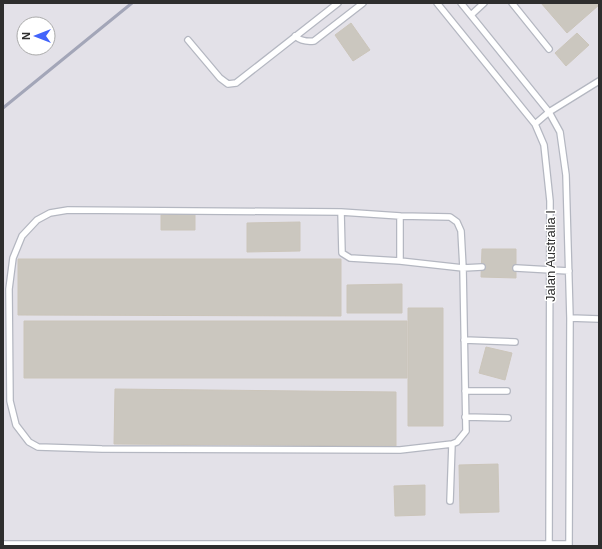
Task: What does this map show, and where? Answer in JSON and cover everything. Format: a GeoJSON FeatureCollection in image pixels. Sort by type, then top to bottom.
{"type":"FeatureCollection","features":[{"type":"Feature","properties":{"kind":"lane"},"geometry":{"type":"LineString","coordinates":[[188,40],[220,78],[228,84],[236,83],[338,3]]}},
{"type":"Feature","properties":{"kind":"lane"},"geometry":{"type":"LineString","coordinates":[[295,36],[300,41],[314,41],[363,3]]}},
{"type":"Feature","properties":{"kind":"lane","name":"Jalan Australia I"},"geometry":{"type":"LineString","coordinates":[[437,3],[535,124],[544,145],[550,201],[549,545]]}},
{"type":"Feature","properties":{"kind":"lane","name":"Jalan Australia I"},"geometry":{"type":"LineString","coordinates":[[461,3],[549,112],[560,132],[566,175],[569,271],[569,545]]}},
{"type":"Feature","properties":{"kind":"lane"},"geometry":{"type":"LineString","coordinates":[[470,15],[484,3]]}},
{"type":"Feature","properties":{"kind":"lane"},"geometry":{"type":"LineString","coordinates":[[512,3],[549,50]]}},
{"type":"Feature","properties":{"kind":"lane"},"geometry":{"type":"LineString","coordinates":[[535,124],[549,112],[599,81]]}},
{"type":"Feature","properties":{"kind":"lane"},"geometry":{"type":"LineString","coordinates":[[68,210],[341,212],[400,216],[450,217],[457,222],[461,231],[463,268],[466,431],[457,442],[452,444],[400,450],[102,449],[38,447],[29,442],[16,425],[10,401],[9,289],[13,258],[19,243],[22,236],[37,220],[50,213],[68,210]]}},
{"type":"Feature","properties":{"kind":"lane"},"geometry":{"type":"LineString","coordinates":[[341,212],[342,253],[350,258],[400,261],[463,268],[482,267]]}},
{"type":"Feature","properties":{"kind":"lane"},"geometry":{"type":"LineString","coordinates":[[400,216],[400,261]]}},
{"type":"Feature","properties":{"kind":"lane"},"geometry":{"type":"LineString","coordinates":[[516,268],[569,271]]}},
{"type":"Feature","properties":{"kind":"lane"},"geometry":{"type":"LineString","coordinates":[[570,318],[599,318]]}},
{"type":"Feature","properties":{"kind":"lane"},"geometry":{"type":"LineString","coordinates":[[464,340],[515,342]]}},
{"type":"Feature","properties":{"kind":"lane"},"geometry":{"type":"LineString","coordinates":[[465,391],[508,391]]}},
{"type":"Feature","properties":{"kind":"lane"},"geometry":{"type":"LineString","coordinates":[[465,417],[508,418]]}},
{"type":"Feature","properties":{"kind":"lane"},"geometry":{"type":"LineString","coordinates":[[450,501],[452,444]]}},
{"type":"Feature","properties":{"kind":"lane"},"geometry":{"type":"LineString","coordinates":[[3,544],[569,545]]}},
{"type":"Feature","properties":{"kind":"shaded area"},"geometry":{"type":"Polygon","coordinates":[[[3,3],[599,3],[599,546],[3,546],[3,3]]]}},
{"type":"Feature","properties":{"kind":"building"},"geometry":{"type":"Polygon","coordinates":[[[541,3],[599,3],[599,5],[567,33],[541,3]]]}},
{"type":"Feature","properties":{"kind":"building"},"geometry":{"type":"Polygon","coordinates":[[[351,23],[370,50],[353,61],[335,35],[351,23]]]}},
{"type":"Feature","properties":{"kind":"building"},"geometry":{"type":"Polygon","coordinates":[[[577,33],[589,45],[566,66],[555,53],[577,33]]]}},
{"type":"Feature","properties":{"kind":"building"},"geometry":{"type":"Polygon","coordinates":[[[195,214],[195,230],[161,230],[161,215],[195,214]]]}},
{"type":"Feature","properties":{"kind":"building"},"geometry":{"type":"Polygon","coordinates":[[[300,222],[300,251],[247,252],[247,223],[300,222]]]}},
{"type":"Feature","properties":{"kind":"building"},"geometry":{"type":"Polygon","coordinates":[[[482,249],[516,249],[516,278],[481,277],[482,249]]]}},
{"type":"Feature","properties":{"kind":"building"},"geometry":{"type":"Polygon","coordinates":[[[18,259],[341,259],[341,316],[18,315],[18,259]]]}},
{"type":"Feature","properties":{"kind":"building"},"geometry":{"type":"Polygon","coordinates":[[[402,284],[402,313],[347,313],[347,285],[402,284]]]}},
{"type":"Feature","properties":{"kind":"building"},"geometry":{"type":"Polygon","coordinates":[[[408,308],[443,308],[443,426],[408,426],[408,308]]]}},
{"type":"Feature","properties":{"kind":"building"},"geometry":{"type":"Polygon","coordinates":[[[24,321],[407,321],[407,378],[24,378],[24,321]]]}},
{"type":"Feature","properties":{"kind":"building"},"geometry":{"type":"Polygon","coordinates":[[[486,347],[512,353],[505,380],[479,373],[486,347]]]}},
{"type":"Feature","properties":{"kind":"building"},"geometry":{"type":"Polygon","coordinates":[[[115,389],[396,392],[396,446],[114,444],[115,389]]]}},
{"type":"Feature","properties":{"kind":"building"},"geometry":{"type":"Polygon","coordinates":[[[498,464],[499,512],[460,513],[459,465],[498,464]]]}},
{"type":"Feature","properties":{"kind":"building"},"geometry":{"type":"Polygon","coordinates":[[[425,485],[425,515],[395,516],[394,486],[425,485]]]}},
{"type":"Feature","properties":{"kind":"railway"},"geometry":{"type":"LineString","coordinates":[[3,108],[132,3]]}}]}
